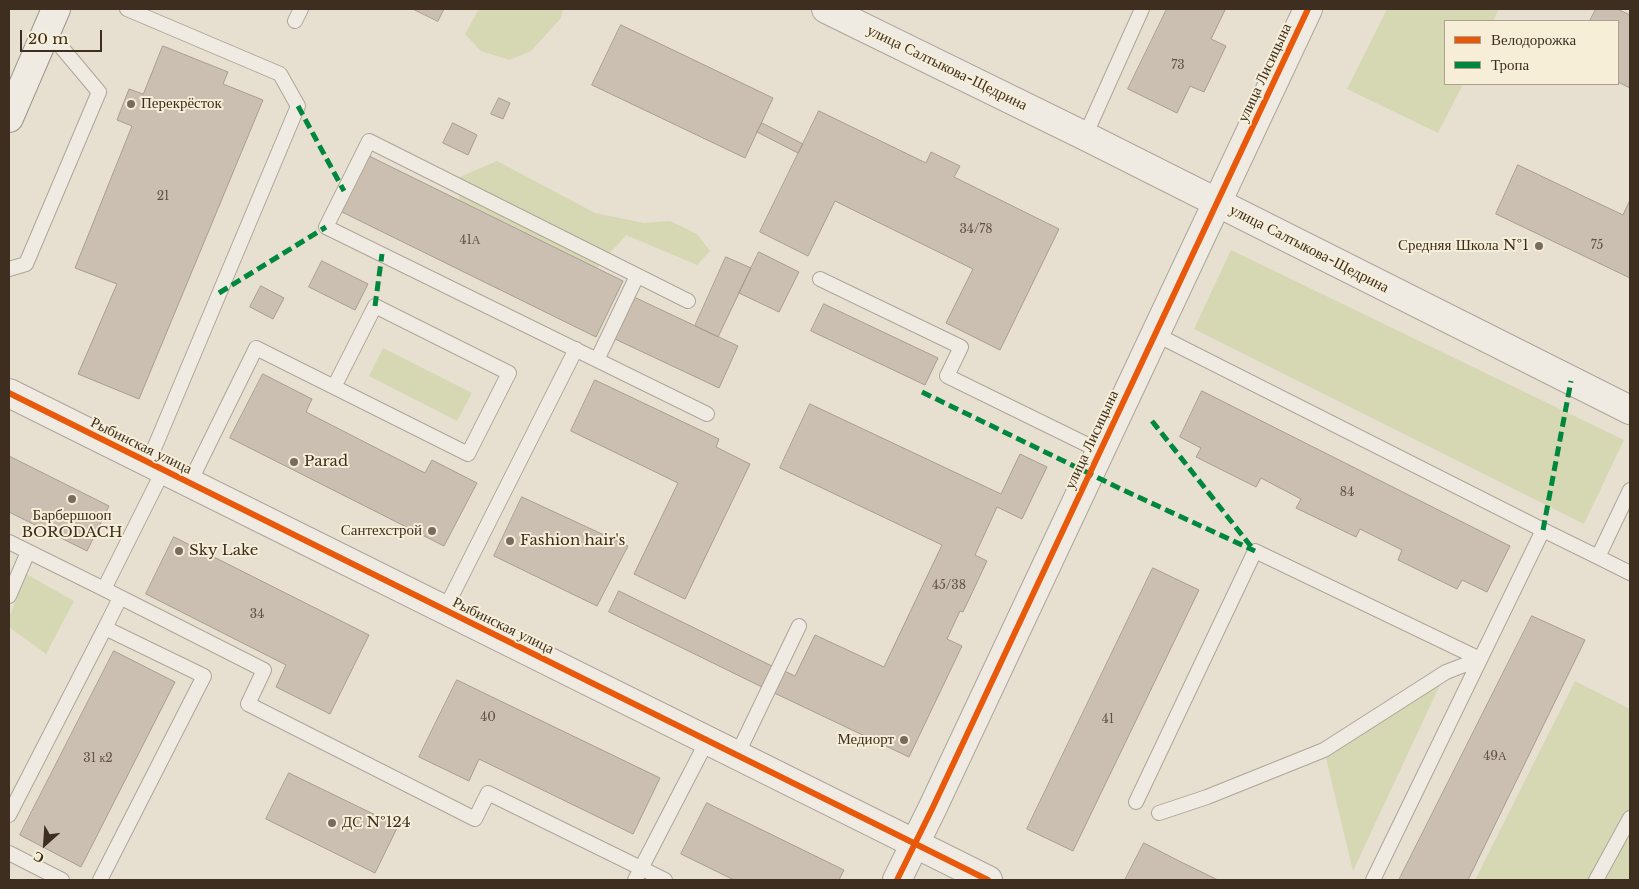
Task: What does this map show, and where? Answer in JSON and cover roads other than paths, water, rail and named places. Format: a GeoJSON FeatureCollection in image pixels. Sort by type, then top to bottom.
{"type":"FeatureCollection","features":[{"type":"Feature","properties":{"kind":"street","name":"улица Салтыкова-Щедрина"},"geometry":{"type":"LineString","coordinates":[[826,9],[1085,136],[1630,410]]}},
{"type":"Feature","properties":{"kind":"street","name":"улица Лисицына"},"geometry":{"type":"LineString","coordinates":[[897,880],[916,844],[1217,204],[1302,11]]}},
{"type":"Feature","properties":{"kind":"street"},"geometry":{"type":"LineString","coordinates":[[9,118],[52,20]]}},
{"type":"Feature","properties":{"kind":"street","name":"Рыбинская улица"},"geometry":{"type":"LineString","coordinates":[[9,393],[988,880]]}},
{"type":"Feature","properties":{"kind":"lane"},"geometry":{"type":"LineString","coordinates":[[104,589],[155,467],[298,106],[280,74],[127,9]]}},
{"type":"Feature","properties":{"kind":"lane"},"geometry":{"type":"LineString","coordinates":[[1085,136],[1142,9]]}},
{"type":"Feature","properties":{"kind":"lane"},"geometry":{"type":"LineString","coordinates":[[9,269],[26,264],[99,92],[52,20]]}},
{"type":"Feature","properties":{"kind":"lane"},"geometry":{"type":"LineString","coordinates":[[688,301],[368,141],[326,227],[706,414]]}},
{"type":"Feature","properties":{"kind":"lane"},"geometry":{"type":"LineString","coordinates":[[597,360],[637,276]]}},
{"type":"Feature","properties":{"kind":"lane"},"geometry":{"type":"LineString","coordinates":[[820,279],[961,347],[947,376],[1100,451]]}},
{"type":"Feature","properties":{"kind":"lane"},"geometry":{"type":"LineString","coordinates":[[189,484],[256,348],[334,387],[468,454],[509,373],[374,306],[334,387]]}},
{"type":"Feature","properties":{"kind":"lane"},"geometry":{"type":"LineString","coordinates":[[1155,334],[1630,573]]}},
{"type":"Feature","properties":{"kind":"lane"},"geometry":{"type":"LineString","coordinates":[[444,611],[576,349]]}},
{"type":"Feature","properties":{"kind":"lane"},"geometry":{"type":"LineString","coordinates":[[1598,557],[1630,490]]}},
{"type":"Feature","properties":{"kind":"lane"},"geometry":{"type":"LineString","coordinates":[[1373,880],[1543,530]]}},
{"type":"Feature","properties":{"kind":"lane"},"geometry":{"type":"LineString","coordinates":[[9,542],[264,670],[248,704],[475,819],[488,793],[638,874],[665,880]]}},
{"type":"Feature","properties":{"kind":"lane"},"geometry":{"type":"LineString","coordinates":[[1136,802],[1255,550],[1480,659]]}},
{"type":"Feature","properties":{"kind":"lane"},"geometry":{"type":"LineString","coordinates":[[9,596],[28,552]]}},
{"type":"Feature","properties":{"kind":"lane"},"geometry":{"type":"LineString","coordinates":[[9,815],[120,598]]}},
{"type":"Feature","properties":{"kind":"lane"},"geometry":{"type":"LineString","coordinates":[[737,755],[799,626]]}},
{"type":"Feature","properties":{"kind":"lane"},"geometry":{"type":"LineString","coordinates":[[100,880],[204,676],[105,628]]}},
{"type":"Feature","properties":{"kind":"lane"},"geometry":{"type":"LineString","coordinates":[[1159,813],[1207,797],[1324,750],[1446,672],[1480,659]]}},
{"type":"Feature","properties":{"kind":"lane"},"geometry":{"type":"LineString","coordinates":[[638,874],[708,741]]}},
{"type":"Feature","properties":{"kind":"lane"},"geometry":{"type":"LineString","coordinates":[[1596,880],[1630,818]]}},
{"type":"Feature","properties":{"kind":"lane"},"geometry":{"type":"LineString","coordinates":[[9,853],[62,880]]}},
{"type":"Feature","properties":{"kind":"place","name":"Перекрёсток"},"geometry":{"type":"Point","coordinates":[131,104]}},
{"type":"Feature","properties":{"kind":"place","name":"Средняя Школа №1"},"geometry":{"type":"Point","coordinates":[1539,246]}},
{"type":"Feature","properties":{"kind":"place","name":"Parad"},"geometry":{"type":"Point","coordinates":[294,462]}},
{"type":"Feature","properties":{"kind":"place","name":"Барбершооп BORODACH"},"geometry":{"type":"Point","coordinates":[72,499]}},
{"type":"Feature","properties":{"kind":"place","name":"Сантехстрой"},"geometry":{"type":"Point","coordinates":[432,531]}},
{"type":"Feature","properties":{"kind":"place","name":"Fashion hair's"},"geometry":{"type":"Point","coordinates":[510,541]}},
{"type":"Feature","properties":{"kind":"place","name":"Sky Lake"},"geometry":{"type":"Point","coordinates":[179,551]}},
{"type":"Feature","properties":{"kind":"place","name":"Медиорт"},"geometry":{"type":"Point","coordinates":[904,740]}},
{"type":"Feature","properties":{"kind":"place","name":"ДС №124"},"geometry":{"type":"Point","coordinates":[332,823]}}]}
